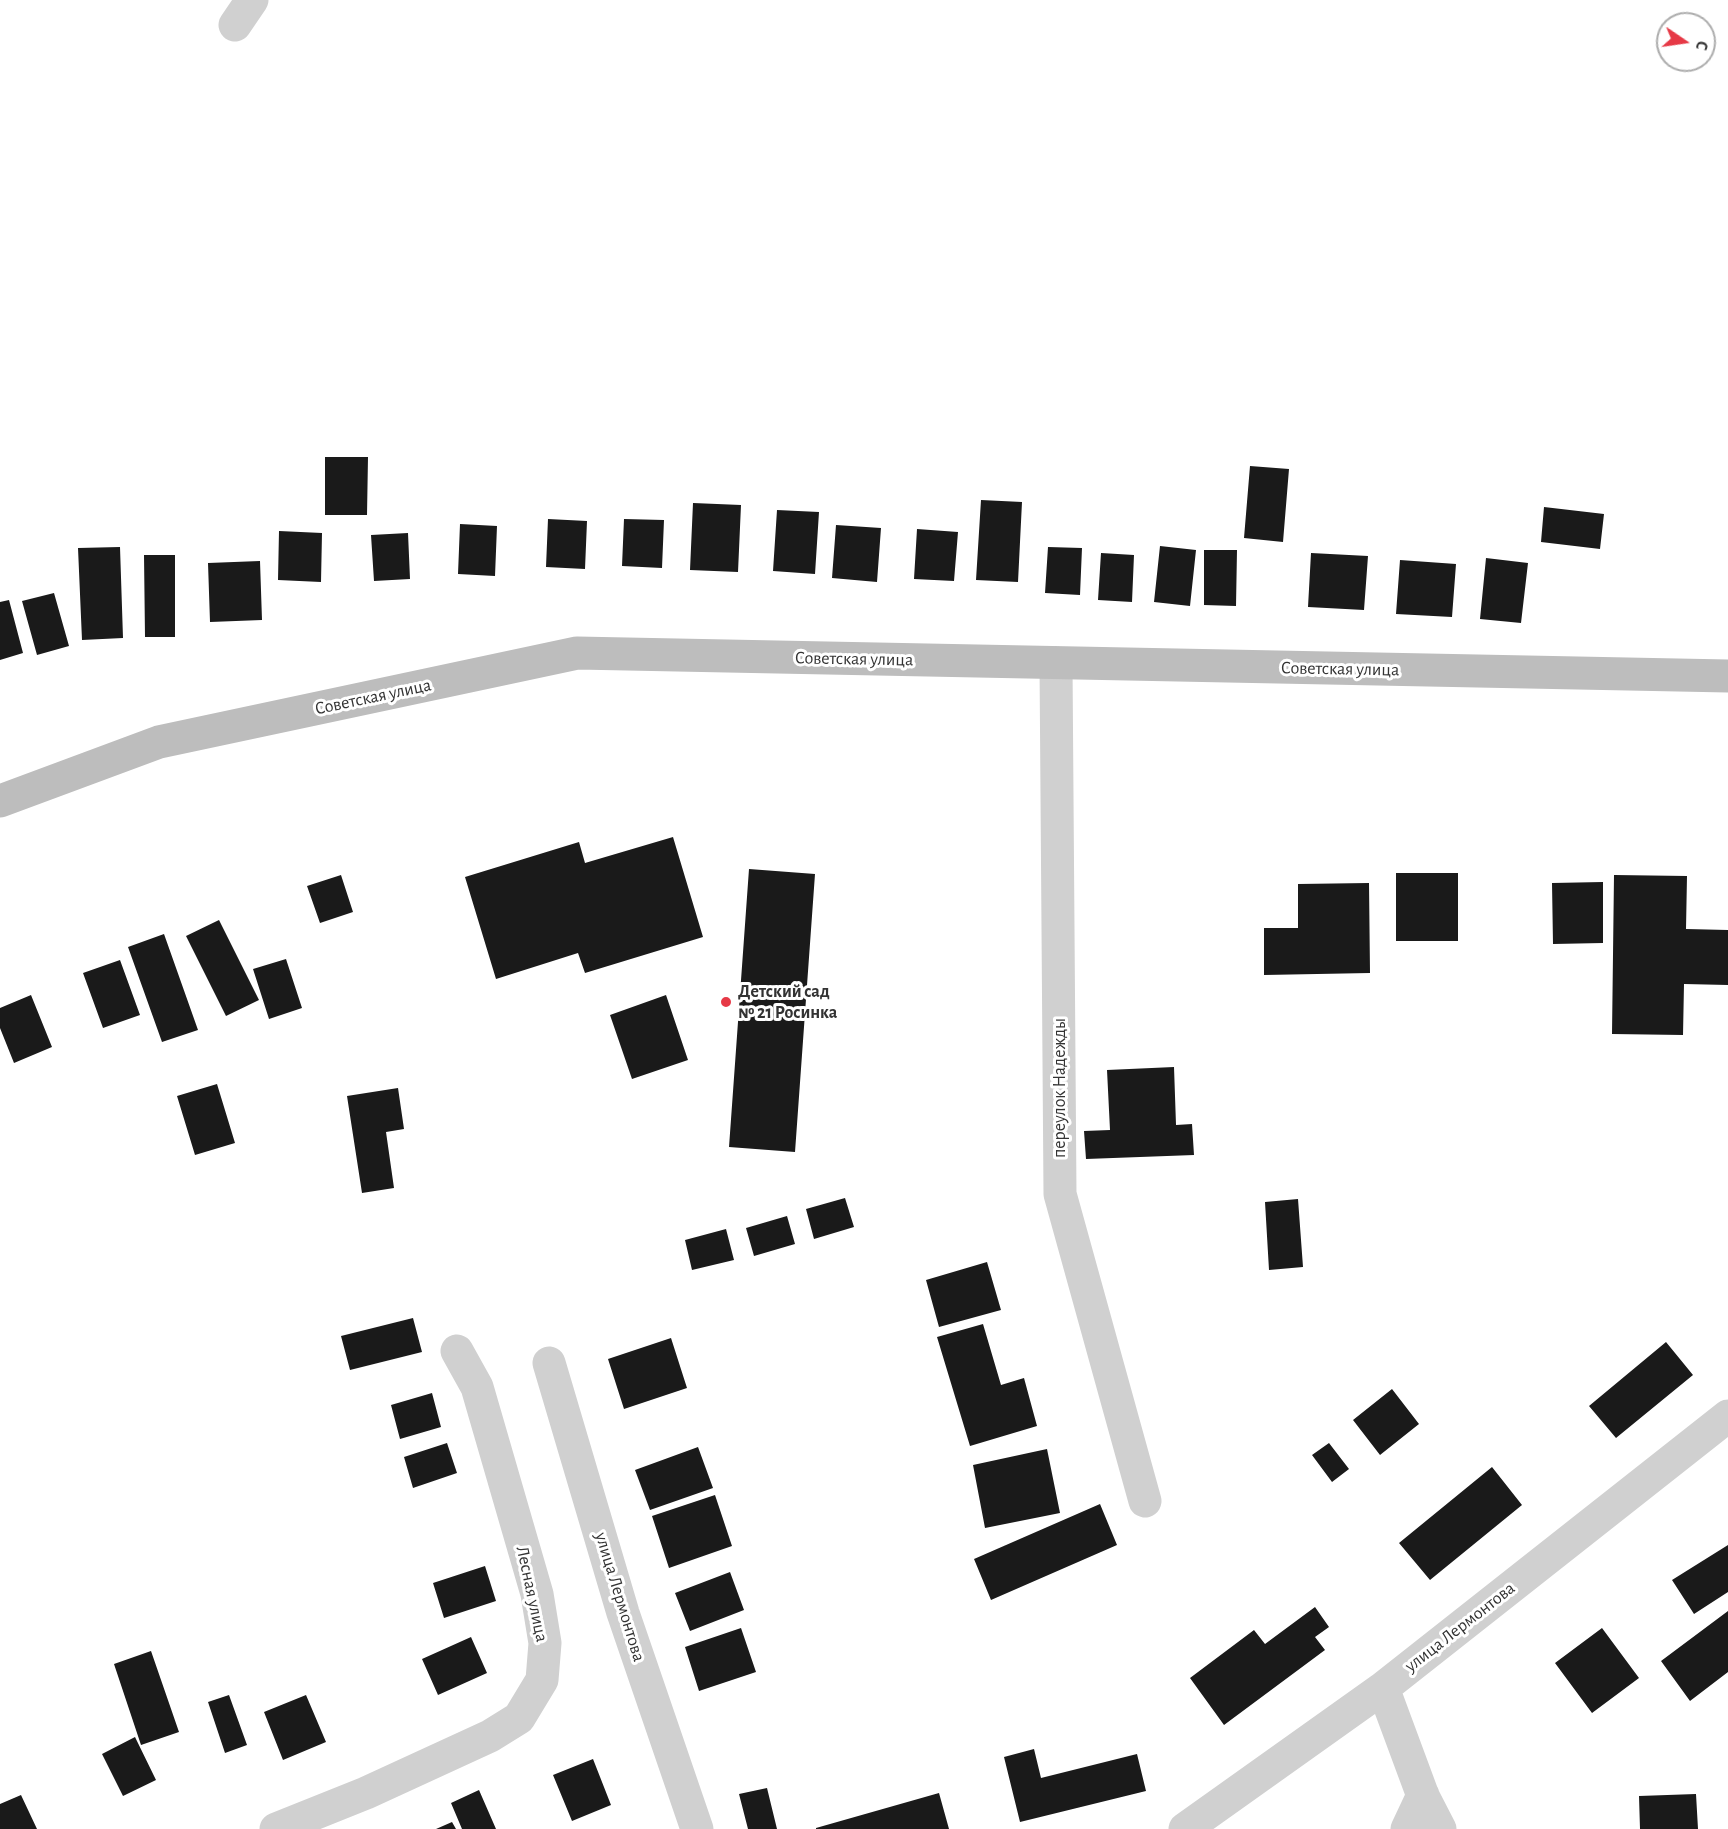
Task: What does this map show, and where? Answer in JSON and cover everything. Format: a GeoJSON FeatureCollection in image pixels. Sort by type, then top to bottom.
{"type":"FeatureCollection","features":[{"type":"Feature","properties":{"kind":"main road","name":"Советская улица"},"geometry":{"type":"LineString","coordinates":[[0,801],[159,742],[577,653],[1728,676]]}},
{"type":"Feature","properties":{"kind":"street","name":"переулок Надежды"},"geometry":{"type":"LineString","coordinates":[[1056,663],[1060,1194],[1145,1501]]}},
{"type":"Feature","properties":{"kind":"street","name":"Лесная улица"},"geometry":{"type":"LineString","coordinates":[[276,1829],[366,1793],[490,1736],[519,1718],[542,1680],[545,1643],[537,1594],[477,1387],[457,1351]]}},
{"type":"Feature","properties":{"kind":"street","name":"улица Лермонтова"},"geometry":{"type":"LineString","coordinates":[[549,1363],[623,1613],[697,1829]]}},
{"type":"Feature","properties":{"kind":"street","name":"улица Лермонтова"},"geometry":{"type":"LineString","coordinates":[[1185,1829],[1383,1688],[1728,1416]]}},
{"type":"Feature","properties":{"kind":"street"},"geometry":{"type":"LineString","coordinates":[[1383,1688],[1423,1795],[1440,1829]]}},
{"type":"Feature","properties":{"kind":"street"},"geometry":{"type":"LineString","coordinates":[[1407,1829],[1423,1795]]}},
{"type":"Feature","properties":{"kind":"building"},"geometry":{"type":"Polygon","coordinates":[[[325,457],[368,457],[367,515],[325,515],[325,457]]]}},
{"type":"Feature","properties":{"kind":"building"},"geometry":{"type":"Polygon","coordinates":[[[1250,466],[1289,469],[1283,542],[1244,538],[1250,466]]]}},
{"type":"Feature","properties":{"kind":"building"},"geometry":{"type":"Polygon","coordinates":[[[981,500],[1022,502],[1018,582],[976,580],[981,500]]]}},
{"type":"Feature","properties":{"kind":"building"},"geometry":{"type":"Polygon","coordinates":[[[693,503],[741,505],[738,572],[690,570],[693,503]]]}},
{"type":"Feature","properties":{"kind":"building"},"geometry":{"type":"Polygon","coordinates":[[[1544,507],[1604,514],[1600,549],[1541,542],[1544,507]]]}},
{"type":"Feature","properties":{"kind":"building"},"geometry":{"type":"Polygon","coordinates":[[[777,510],[819,512],[815,574],[773,571],[777,510]]]}},
{"type":"Feature","properties":{"kind":"building"},"geometry":{"type":"Polygon","coordinates":[[[548,519],[587,521],[585,569],[546,567],[548,519]]]}},
{"type":"Feature","properties":{"kind":"building"},"geometry":{"type":"Polygon","coordinates":[[[624,519],[664,520],[662,568],[622,566],[624,519]]]}},
{"type":"Feature","properties":{"kind":"building"},"geometry":{"type":"Polygon","coordinates":[[[460,524],[497,526],[495,576],[458,574],[460,524]]]}},
{"type":"Feature","properties":{"kind":"building"},"geometry":{"type":"Polygon","coordinates":[[[836,525],[881,528],[877,582],[832,578],[836,525]]]}},
{"type":"Feature","properties":{"kind":"building"},"geometry":{"type":"Polygon","coordinates":[[[917,529],[958,532],[954,581],[914,579],[917,529]]]}},
{"type":"Feature","properties":{"kind":"building"},"geometry":{"type":"Polygon","coordinates":[[[279,531],[322,533],[321,582],[278,580],[279,531]]]}},
{"type":"Feature","properties":{"kind":"building"},"geometry":{"type":"Polygon","coordinates":[[[408,533],[410,579],[374,581],[371,535],[408,533]]]}},
{"type":"Feature","properties":{"kind":"building"},"geometry":{"type":"Polygon","coordinates":[[[1160,546],[1196,550],[1190,606],[1154,602],[1160,546]]]}},
{"type":"Feature","properties":{"kind":"building"},"geometry":{"type":"Polygon","coordinates":[[[120,547],[123,638],[82,640],[78,548],[120,547]]]}},
{"type":"Feature","properties":{"kind":"building"},"geometry":{"type":"Polygon","coordinates":[[[1048,547],[1082,548],[1080,595],[1045,593],[1048,547]]]}},
{"type":"Feature","properties":{"kind":"building"},"geometry":{"type":"Polygon","coordinates":[[[1204,550],[1237,550],[1236,606],[1204,605],[1204,550]]]}},
{"type":"Feature","properties":{"kind":"building"},"geometry":{"type":"Polygon","coordinates":[[[1101,553],[1134,555],[1132,602],[1098,600],[1101,553]]]}},
{"type":"Feature","properties":{"kind":"building"},"geometry":{"type":"Polygon","coordinates":[[[1311,553],[1368,556],[1364,610],[1308,607],[1311,553]]]}},
{"type":"Feature","properties":{"kind":"building"},"geometry":{"type":"Polygon","coordinates":[[[144,555],[175,555],[175,637],[145,637],[144,555]]]}},
{"type":"Feature","properties":{"kind":"building"},"geometry":{"type":"Polygon","coordinates":[[[1486,558],[1528,563],[1521,623],[1480,619],[1486,558]]]}},
{"type":"Feature","properties":{"kind":"building"},"geometry":{"type":"Polygon","coordinates":[[[1400,560],[1456,564],[1452,617],[1396,614],[1400,560]]]}},
{"type":"Feature","properties":{"kind":"building"},"geometry":{"type":"Polygon","coordinates":[[[260,561],[262,620],[210,622],[208,563],[260,561]]]}},
{"type":"Feature","properties":{"kind":"building"},"geometry":{"type":"Polygon","coordinates":[[[54,593],[69,646],[37,655],[22,601],[54,593]]]}},
{"type":"Feature","properties":{"kind":"building"},"geometry":{"type":"Polygon","coordinates":[[[9,600],[23,653],[0,660],[0,602],[9,600]]]}},
{"type":"Feature","properties":{"kind":"building"},"geometry":{"type":"Polygon","coordinates":[[[673,837],[703,937],[585,973],[578,953],[496,979],[465,877],[579,842],[585,863],[673,837]]]}},
{"type":"Feature","properties":{"kind":"building"},"geometry":{"type":"Polygon","coordinates":[[[749,869],[815,874],[795,1152],[729,1147],[749,869]]]}},
{"type":"Feature","properties":{"kind":"building"},"geometry":{"type":"Polygon","coordinates":[[[1396,873],[1458,873],[1458,941],[1396,941],[1396,873]]]}},
{"type":"Feature","properties":{"kind":"building"},"geometry":{"type":"Polygon","coordinates":[[[341,875],[353,912],[320,923],[307,886],[341,875]]]}},
{"type":"Feature","properties":{"kind":"building"},"geometry":{"type":"Polygon","coordinates":[[[1614,875],[1687,876],[1686,929],[1728,930],[1728,985],[1684,984],[1683,1035],[1612,1034],[1614,875]]]}},
{"type":"Feature","properties":{"kind":"building"},"geometry":{"type":"Polygon","coordinates":[[[1603,882],[1603,943],[1553,944],[1552,883],[1603,882]]]}},
{"type":"Feature","properties":{"kind":"building"},"geometry":{"type":"Polygon","coordinates":[[[1369,883],[1370,973],[1264,975],[1264,928],[1298,928],[1298,884],[1369,883]]]}},
{"type":"Feature","properties":{"kind":"building"},"geometry":{"type":"Polygon","coordinates":[[[219,920],[259,1000],[226,1016],[186,936],[219,920]]]}},
{"type":"Feature","properties":{"kind":"building"},"geometry":{"type":"Polygon","coordinates":[[[164,934],[198,1030],[162,1042],[128,947],[164,934]]]}},
{"type":"Feature","properties":{"kind":"building"},"geometry":{"type":"Polygon","coordinates":[[[286,959],[302,1008],[269,1019],[253,969],[286,959]]]}},
{"type":"Feature","properties":{"kind":"building"},"geometry":{"type":"Polygon","coordinates":[[[120,960],[140,1015],[103,1028],[83,973],[120,960]]]}},
{"type":"Feature","properties":{"kind":"building"},"geometry":{"type":"Polygon","coordinates":[[[31,995],[52,1047],[14,1063],[0,1028],[0,1008],[31,995]]]}},
{"type":"Feature","properties":{"kind":"building"},"geometry":{"type":"Polygon","coordinates":[[[666,995],[688,1060],[632,1079],[610,1015],[666,995]]]}},
{"type":"Feature","properties":{"kind":"building"},"geometry":{"type":"Polygon","coordinates":[[[1174,1067],[1176,1125],[1192,1124],[1194,1155],[1086,1159],[1084,1131],[1110,1130],[1107,1070],[1174,1067]]]}},
{"type":"Feature","properties":{"kind":"building"},"geometry":{"type":"Polygon","coordinates":[[[217,1084],[235,1143],[195,1155],[177,1096],[217,1084]]]}},
{"type":"Feature","properties":{"kind":"building"},"geometry":{"type":"Polygon","coordinates":[[[398,1088],[404,1129],[386,1132],[394,1188],[362,1193],[347,1096],[398,1088]]]}},
{"type":"Feature","properties":{"kind":"building"},"geometry":{"type":"Polygon","coordinates":[[[845,1198],[854,1227],[814,1239],[806,1209],[845,1198]]]}},
{"type":"Feature","properties":{"kind":"building"},"geometry":{"type":"Polygon","coordinates":[[[1298,1199],[1303,1267],[1269,1270],[1265,1202],[1298,1199]]]}},
{"type":"Feature","properties":{"kind":"building"},"geometry":{"type":"Polygon","coordinates":[[[787,1216],[795,1244],[754,1256],[746,1228],[787,1216]]]}},
{"type":"Feature","properties":{"kind":"building"},"geometry":{"type":"Polygon","coordinates":[[[726,1229],[734,1260],[692,1270],[685,1240],[726,1229]]]}},
{"type":"Feature","properties":{"kind":"building"},"geometry":{"type":"Polygon","coordinates":[[[987,1262],[1001,1310],[939,1327],[926,1280],[987,1262]]]}},
{"type":"Feature","properties":{"kind":"building"},"geometry":{"type":"Polygon","coordinates":[[[413,1318],[422,1352],[350,1370],[341,1336],[413,1318]]]}},
{"type":"Feature","properties":{"kind":"building"},"geometry":{"type":"Polygon","coordinates":[[[983,1324],[1001,1385],[1024,1378],[1037,1426],[970,1446],[937,1337],[983,1324]]]}},
{"type":"Feature","properties":{"kind":"building"},"geometry":{"type":"Polygon","coordinates":[[[671,1338],[687,1388],[624,1409],[608,1359],[671,1338]]]}},
{"type":"Feature","properties":{"kind":"building"},"geometry":{"type":"Polygon","coordinates":[[[1666,1342],[1693,1375],[1616,1438],[1589,1406],[1666,1342]]]}},
{"type":"Feature","properties":{"kind":"building"},"geometry":{"type":"Polygon","coordinates":[[[1392,1389],[1419,1424],[1380,1455],[1353,1420],[1392,1389]]]}},
{"type":"Feature","properties":{"kind":"building"},"geometry":{"type":"Polygon","coordinates":[[[432,1393],[441,1427],[400,1439],[391,1405],[432,1393]]]}},
{"type":"Feature","properties":{"kind":"building"},"geometry":{"type":"Polygon","coordinates":[[[447,1443],[457,1473],[413,1488],[404,1457],[447,1443]]]}},
{"type":"Feature","properties":{"kind":"building"},"geometry":{"type":"Polygon","coordinates":[[[1329,1443],[1349,1469],[1332,1482],[1312,1455],[1329,1443]]]}},
{"type":"Feature","properties":{"kind":"building"},"geometry":{"type":"Polygon","coordinates":[[[698,1447],[713,1488],[650,1510],[635,1470],[698,1447]]]}},
{"type":"Feature","properties":{"kind":"building"},"geometry":{"type":"Polygon","coordinates":[[[1047,1449],[1060,1513],[985,1528],[973,1465],[1047,1449]]]}},
{"type":"Feature","properties":{"kind":"building"},"geometry":{"type":"Polygon","coordinates":[[[1492,1467],[1522,1505],[1430,1580],[1399,1543],[1492,1467]]]}},
{"type":"Feature","properties":{"kind":"building"},"geometry":{"type":"Polygon","coordinates":[[[715,1495],[732,1546],[669,1568],[652,1516],[715,1495]]]}},
{"type":"Feature","properties":{"kind":"building"},"geometry":{"type":"Polygon","coordinates":[[[1100,1504],[1117,1545],[991,1600],[974,1559],[1100,1504]]]}},
{"type":"Feature","properties":{"kind":"building"},"geometry":{"type":"Polygon","coordinates":[[[1728,1545],[1728,1592],[1694,1614],[1672,1580],[1728,1545]]]}},
{"type":"Feature","properties":{"kind":"building"},"geometry":{"type":"Polygon","coordinates":[[[485,1566],[496,1601],[444,1618],[433,1583],[485,1566]]]}},
{"type":"Feature","properties":{"kind":"building"},"geometry":{"type":"Polygon","coordinates":[[[730,1572],[744,1610],[690,1631],[675,1593],[730,1572]]]}},
{"type":"Feature","properties":{"kind":"building"},"geometry":{"type":"Polygon","coordinates":[[[1315,1607],[1329,1627],[1315,1637],[1325,1650],[1224,1725],[1190,1678],[1254,1630],[1265,1644],[1315,1607]]]}},
{"type":"Feature","properties":{"kind":"building"},"geometry":{"type":"Polygon","coordinates":[[[1728,1611],[1728,1672],[1690,1701],[1661,1661],[1728,1611]]]}},
{"type":"Feature","properties":{"kind":"building"},"geometry":{"type":"Polygon","coordinates":[[[741,1628],[756,1672],[699,1691],[685,1647],[741,1628]]]}},
{"type":"Feature","properties":{"kind":"building"},"geometry":{"type":"Polygon","coordinates":[[[1602,1628],[1639,1678],[1592,1713],[1555,1663],[1602,1628]]]}},
{"type":"Feature","properties":{"kind":"building"},"geometry":{"type":"Polygon","coordinates":[[[471,1637],[487,1673],[438,1695],[422,1659],[471,1637]]]}},
{"type":"Feature","properties":{"kind":"building"},"geometry":{"type":"Polygon","coordinates":[[[151,1651],[179,1732],[141,1745],[114,1664],[151,1651]]]}},
{"type":"Feature","properties":{"kind":"building"},"geometry":{"type":"Polygon","coordinates":[[[229,1695],[247,1745],[225,1753],[208,1702],[229,1695]]]}},
{"type":"Feature","properties":{"kind":"building"},"geometry":{"type":"Polygon","coordinates":[[[306,1695],[326,1742],[283,1760],[264,1712],[306,1695]]]}},
{"type":"Feature","properties":{"kind":"building"},"geometry":{"type":"Polygon","coordinates":[[[135,1737],[156,1780],[123,1796],[102,1754],[135,1737]]]}},
{"type":"Feature","properties":{"kind":"building"},"geometry":{"type":"Polygon","coordinates":[[[1034,1749],[1041,1778],[1137,1754],[1146,1791],[1020,1822],[1004,1757],[1034,1749]]]}},
{"type":"Feature","properties":{"kind":"building"},"geometry":{"type":"Polygon","coordinates":[[[593,1759],[611,1805],[572,1821],[553,1775],[593,1759]]]}},
{"type":"Feature","properties":{"kind":"building"},"geometry":{"type":"Polygon","coordinates":[[[767,1788],[777,1829],[748,1829],[739,1794],[767,1788]]]}},
{"type":"Feature","properties":{"kind":"building"},"geometry":{"type":"Polygon","coordinates":[[[479,1790],[496,1829],[462,1829],[451,1803],[479,1790]]]}},
{"type":"Feature","properties":{"kind":"building"},"geometry":{"type":"Polygon","coordinates":[[[939,1793],[949,1829],[816,1829],[816,1828],[939,1793]]]}},
{"type":"Feature","properties":{"kind":"building"},"geometry":{"type":"Polygon","coordinates":[[[1696,1794],[1698,1829],[1640,1829],[1639,1796],[1696,1794]]]}},
{"type":"Feature","properties":{"kind":"building"},"geometry":{"type":"Polygon","coordinates":[[[21,1795],[37,1829],[0,1829],[0,1804],[21,1795]]]}},
{"type":"Feature","properties":{"kind":"building"},"geometry":{"type":"Polygon","coordinates":[[[452,1822],[456,1829],[436,1829],[452,1822]]]}},
{"type":"Feature","properties":{"kind":"place","name":"Детский сад № 21 Росинка"},"geometry":{"type":"Point","coordinates":[726,1002]}}]}
